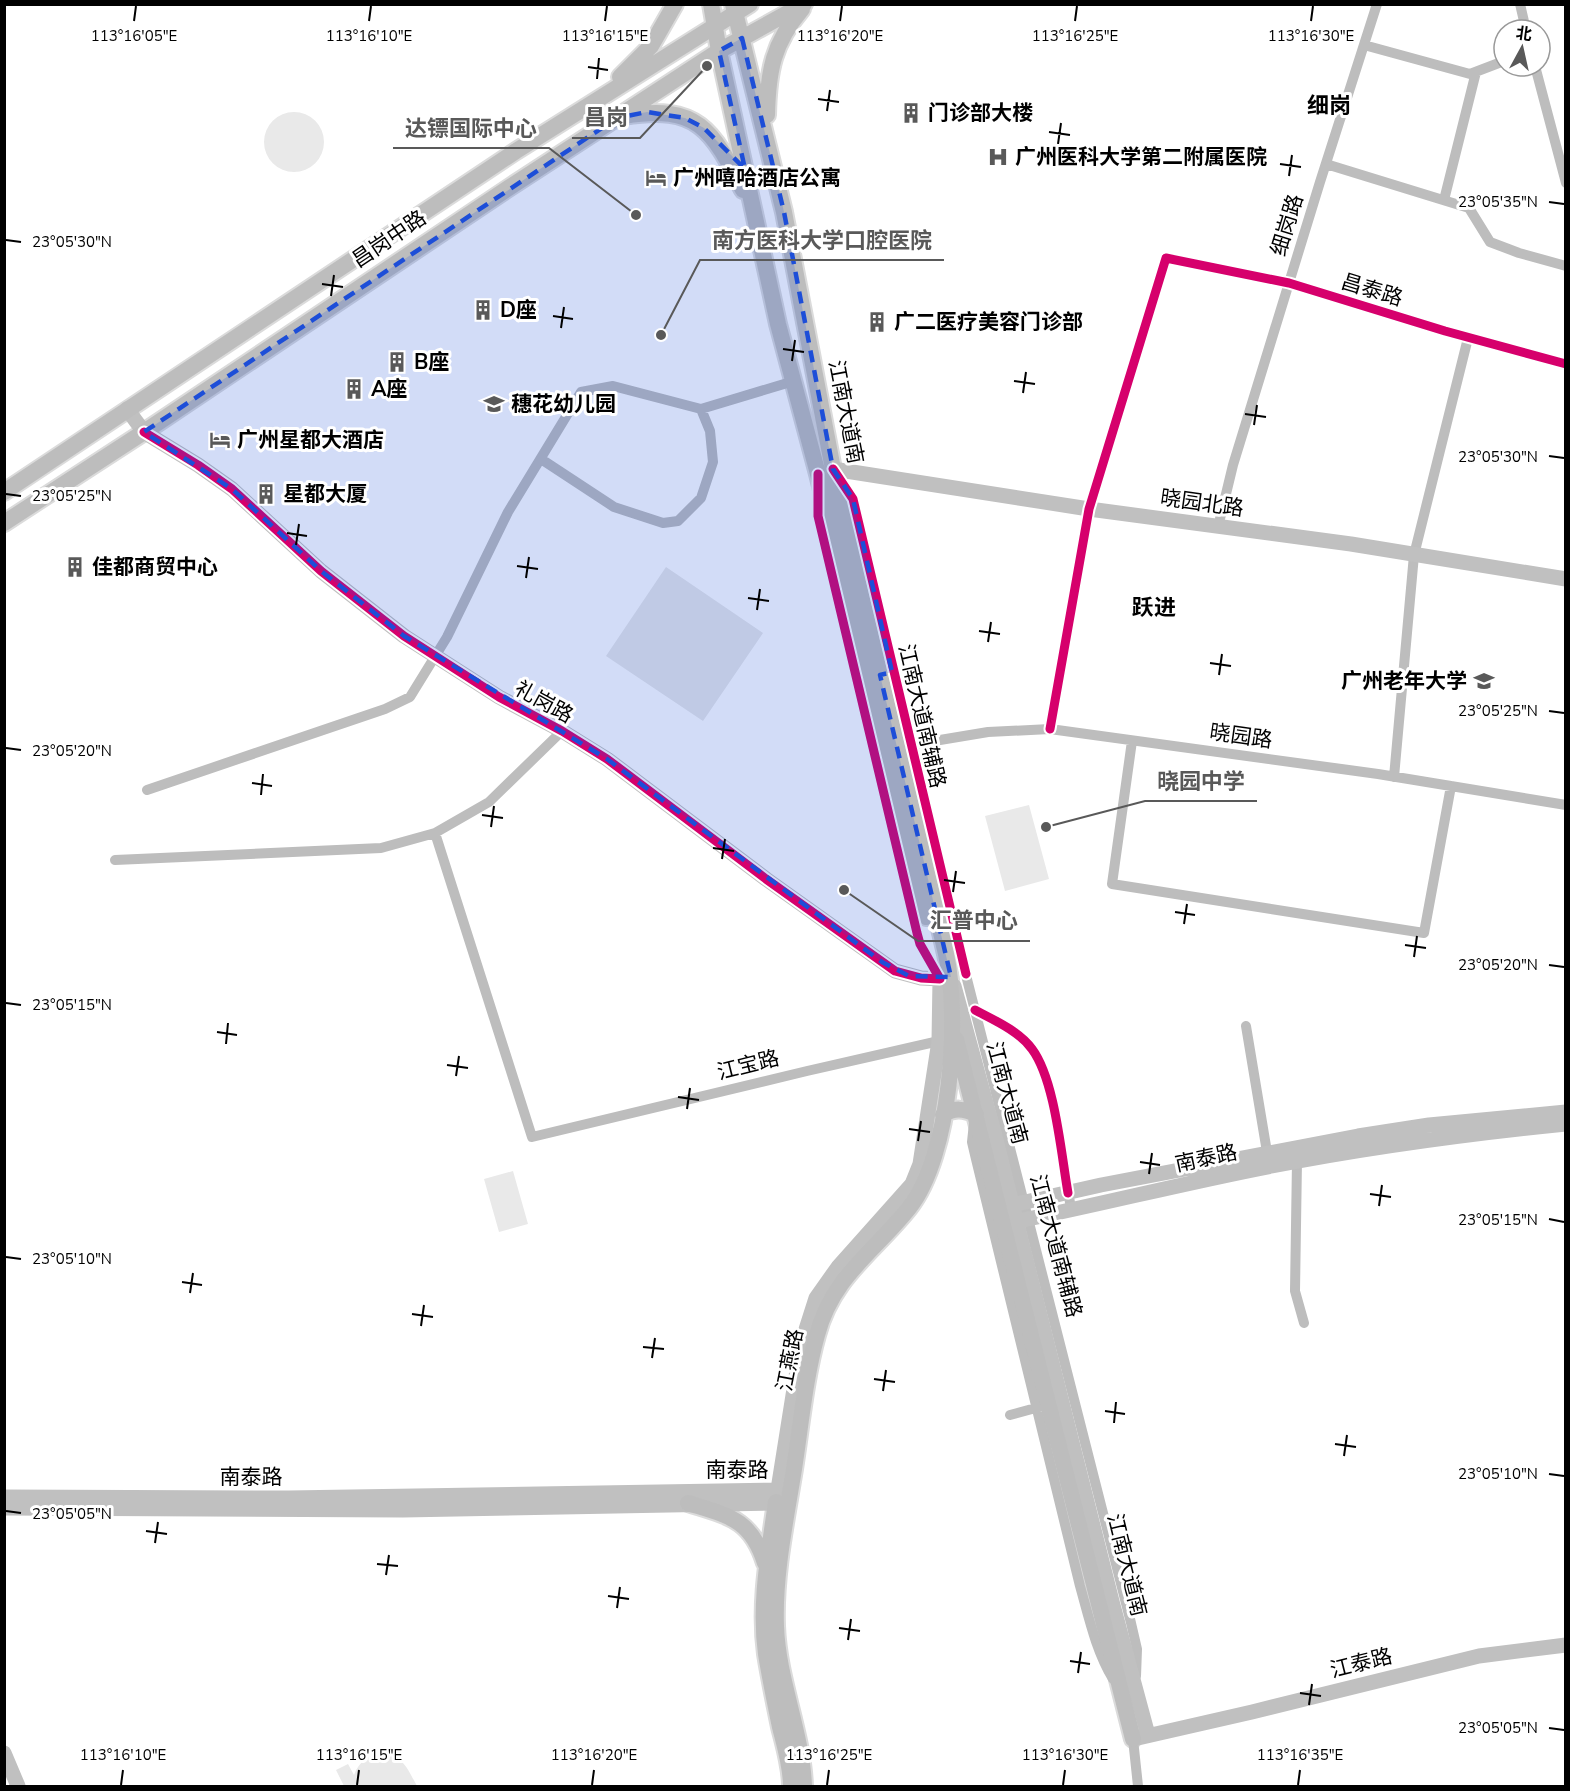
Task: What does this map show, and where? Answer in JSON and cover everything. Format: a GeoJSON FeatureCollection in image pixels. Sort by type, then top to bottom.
{"type":"FeatureCollection","features":[{"type":"Feature","properties":{"kind":"main road"},"geometry":{"type":"LineString","coordinates":[[595,101],[651,46],[675,4]]}},
{"type":"Feature","properties":{"kind":"main road","name":"江南大道南"},"geometry":{"type":"LineString","coordinates":[[711,4],[719,51],[778,324],[794,381],[826,472]]}},
{"type":"Feature","properties":{"kind":"main road"},"geometry":{"type":"LineString","coordinates":[[766,137],[768,82],[772,60],[790,22],[805,4]]}},
{"type":"Feature","properties":{"kind":"main road","name":"昌岗中路"},"geometry":{"type":"LineString","coordinates":[[4,523],[719,51],[805,4]]}},
{"type":"Feature","properties":{"kind":"main road","name":"昌岗中路"},"geometry":{"type":"LineString","coordinates":[[4,492],[516,150],[740,7]]}},
{"type":"Feature","properties":{"kind":"main road","name":"江南大道南"},"geometry":{"type":"LineString","coordinates":[[740,7],[742,38],[797,275],[826,472],[910,827],[1017,1213],[1106,1607],[1140,1737]]}},
{"type":"Feature","properties":{"kind":"main road"},"geometry":{"type":"LineString","coordinates":[[617,118],[647,112],[669,113],[704,128],[724,153],[753,209]]}},
{"type":"Feature","properties":{"kind":"main road","name":"礼岗路"},"geometry":{"type":"LineString","coordinates":[[127,409],[144,432],[223,483],[341,587],[385,622],[499,697],[562,731],[625,771],[766,879],[895,971],[909,976],[952,977]]}},
{"type":"Feature","properties":{"kind":"main road"},"geometry":{"type":"LineString","coordinates":[[79,441],[94,443],[99,454],[94,465]]}},
{"type":"Feature","properties":{"kind":"main road","name":"晓园北路"},"geometry":{"type":"LineString","coordinates":[[826,472],[1414,555],[1566,579]]}},
{"type":"Feature","properties":{"kind":"main road","name":"江燕路"},"geometry":{"type":"LineString","coordinates":[[791,1786],[789,1761],[772,1685],[765,1639],[766,1567],[816,1335],[824,1312],[854,1266],[908,1209],[923,1188],[937,1148],[951,1054],[952,977]]}},
{"type":"Feature","properties":{"kind":"main road","name":"江燕路"},"geometry":{"type":"LineString","coordinates":[[804,1786],[800,1751],[784,1678],[776,1625],[781,1497],[801,1345],[811,1311],[821,1290],[838,1267],[912,1184],[920,1164],[926,1135],[939,1041],[952,977]]}},
{"type":"Feature","properties":{"kind":"main road","name":"江南大道南"},"geometry":{"type":"LineString","coordinates":[[952,1023],[976,1114],[1017,1213]]}},
{"type":"Feature","properties":{"kind":"main road"},"geometry":{"type":"LineString","coordinates":[[943,1115],[948,1111],[958,1109],[976,1114]]}},
{"type":"Feature","properties":{"kind":"main road","name":"南泰路"},"geometry":{"type":"LineString","coordinates":[[1017,1213],[1068,1192],[1267,1152],[1399,1129],[1565,1120]]}},
{"type":"Feature","properties":{"kind":"main road","name":"南泰路"},"geometry":{"type":"LineString","coordinates":[[1017,1213],[1071,1209],[1297,1161],[1565,1120]]}},
{"type":"Feature","properties":{"kind":"main road","name":"江南大道南"},"geometry":{"type":"LineString","coordinates":[[1053,1365],[1043,1406],[1106,1607]]}},
{"type":"Feature","properties":{"kind":"main road","name":"南泰路"},"geometry":{"type":"LineString","coordinates":[[4,1497],[781,1497]]}},
{"type":"Feature","properties":{"kind":"main road","name":"南泰路"},"geometry":{"type":"LineString","coordinates":[[4,1508],[403,1510],[688,1503],[781,1497]]}},
{"type":"Feature","properties":{"kind":"main road"},"geometry":{"type":"LineString","coordinates":[[688,1503],[721,1514],[746,1528],[760,1548],[766,1567]]}},
{"type":"Feature","properties":{"kind":"main road","name":"江泰路"},"geometry":{"type":"LineString","coordinates":[[1140,1737],[1479,1656],[1566,1645]]}},
{"type":"Feature","properties":{"kind":"main road"},"geometry":{"type":"LineString","coordinates":[[4,1753],[18,1786]]}},
{"type":"Feature","properties":{"kind":"street","name":"细岗路"},"geometry":{"type":"LineString","coordinates":[[1218,527],[1233,465],[1377,4]]}},
{"type":"Feature","properties":{"kind":"street"},"geometry":{"type":"LineString","coordinates":[[1364,45],[1470,74],[1492,66]]}},
{"type":"Feature","properties":{"kind":"street"},"geometry":{"type":"LineString","coordinates":[[1444,200],[1476,72]]}},
{"type":"Feature","properties":{"kind":"street"},"geometry":{"type":"LineString","coordinates":[[1539,78],[1566,183]]}},
{"type":"Feature","properties":{"kind":"street"},"geometry":{"type":"LineString","coordinates":[[1326,164],[1469,208],[1490,242],[1566,266]]}},
{"type":"Feature","properties":{"kind":"street","name":"昌泰路"},"geometry":{"type":"LineString","coordinates":[[1089,509],[1166,258],[1289,283],[1468,338],[1566,364]]}},
{"type":"Feature","properties":{"kind":"street"},"geometry":{"type":"LineString","coordinates":[[1394,777],[1414,555],[1468,338]]}},
{"type":"Feature","properties":{"kind":"street"},"geometry":{"type":"LineString","coordinates":[[147,790],[385,709],[410,698],[435,656],[508,512],[581,392],[613,386],[701,409],[794,381]]}},
{"type":"Feature","properties":{"kind":"street"},"geometry":{"type":"LineString","coordinates":[[540,459],[614,507],[663,523],[678,521],[701,498],[713,462],[710,432],[701,409]]}},
{"type":"Feature","properties":{"kind":"street","name":"江南大道南辅路"},"geometry":{"type":"LineString","coordinates":[[826,472],[853,499],[874,677],[910,827]]}},
{"type":"Feature","properties":{"kind":"street"},"geometry":{"type":"LineString","coordinates":[[1050,729],[1089,509]]}},
{"type":"Feature","properties":{"kind":"street","name":"江南大道南辅路"},"geometry":{"type":"LineString","coordinates":[[874,677],[910,745],[910,827],[920,944],[952,977],[975,1010],[1017,1213],[1053,1365]]}},
{"type":"Feature","properties":{"kind":"street","name":"晓园路"},"geometry":{"type":"LineString","coordinates":[[910,745],[988,732],[1050,729],[1394,777],[1566,806]]}},
{"type":"Feature","properties":{"kind":"street"},"geometry":{"type":"LineString","coordinates":[[116,860],[381,848],[435,833],[489,802],[562,731]]}},
{"type":"Feature","properties":{"kind":"street"},"geometry":{"type":"LineString","coordinates":[[1132,741],[1112,884],[1424,933],[1450,786]]}},
{"type":"Feature","properties":{"kind":"street","name":"江宝路"},"geometry":{"type":"LineString","coordinates":[[435,833],[532,1137],[939,1041]]}},
{"type":"Feature","properties":{"kind":"street"},"geometry":{"type":"LineString","coordinates":[[975,1010],[1006,1028],[1032,1049],[1051,1093],[1071,1209]]}},
{"type":"Feature","properties":{"kind":"street"},"geometry":{"type":"LineString","coordinates":[[1246,1026],[1267,1152]]}},
{"type":"Feature","properties":{"kind":"street"},"geometry":{"type":"LineString","coordinates":[[976,1114],[972,1129],[976,1159],[1043,1406],[1010,1415]]}},
{"type":"Feature","properties":{"kind":"street"},"geometry":{"type":"LineString","coordinates":[[1297,1161],[1295,1291],[1304,1323]]}},
{"type":"Feature","properties":{"kind":"street"},"geometry":{"type":"LineString","coordinates":[[1106,1607],[1137,1649],[1127,1689]]}},
{"type":"Feature","properties":{"kind":"street"},"geometry":{"type":"LineString","coordinates":[[1138,1786],[1140,1737]]}},
{"type":"Feature","properties":{"kind":"highlighted area"},"geometry":{"type":"Polygon","coordinates":[[[742,38],[784,212],[833,469],[853,499],[892,672],[880,675],[951,977],[909,976],[882,962],[607,759],[404,636],[321,571],[232,489],[144,432],[617,118],[647,112],[685,118],[704,128],[745,169],[719,51],[742,38]]]}},
{"type":"Feature","properties":{"kind":"shaded area"},"geometry":{"type":"Polygon","coordinates":[[[294,112],[315,121],[324,142],[315,163],[294,172],[273,163],[264,142],[273,121],[294,112]]]}},
{"type":"Feature","properties":{"kind":"shaded area"},"geometry":{"type":"Polygon","coordinates":[[[666,567],[763,633],[703,721],[606,656],[666,567]]]}},
{"type":"Feature","properties":{"kind":"shaded area"},"geometry":{"type":"Polygon","coordinates":[[[1029,805],[1049,879],[1005,891],[985,816],[1029,805]]]}},
{"type":"Feature","properties":{"kind":"shaded area"},"geometry":{"type":"Polygon","coordinates":[[[513,1171],[528,1224],[499,1232],[484,1179],[513,1171]]]}},
{"type":"Feature","properties":{"kind":"shaded area"},"geometry":{"type":"Polygon","coordinates":[[[384,1752],[401,1761],[417,1786],[344,1786],[336,1770],[348,1764],[354,1775],[365,1759],[384,1752]]]}},
{"type":"Feature","properties":{"kind":"cycle path"},"geometry":{"type":"LineString","coordinates":[[1050,729],[1089,509],[1166,258],[1289,283],[1445,331],[1566,364]]}},
{"type":"Feature","properties":{"kind":"cycle path"},"geometry":{"type":"LineString","coordinates":[[144,432],[232,489],[321,571],[404,636],[499,697],[562,731],[607,759],[766,879],[895,971],[921,978],[940,979],[920,944],[917,933],[818,516],[818,474]]}},
{"type":"Feature","properties":{"kind":"cycle path"},"geometry":{"type":"LineString","coordinates":[[833,469],[853,499],[966,974]]}},
{"type":"Feature","properties":{"kind":"cycle path"},"geometry":{"type":"LineString","coordinates":[[975,1010],[1006,1026],[1020,1037],[1032,1049],[1040,1062],[1052,1098],[1068,1193]]}},
{"type":"Feature","properties":{"kind":"place","name":"昌岗"},"geometry":{"type":"Point","coordinates":[707,66]}},
{"type":"Feature","properties":{"kind":"place","name":"门诊部大楼"},"geometry":{"type":"Point","coordinates":[911,113]}},
{"type":"Feature","properties":{"kind":"place","name":"广州医科大学第二附属医院"},"geometry":{"type":"Point","coordinates":[998,157]}},
{"type":"Feature","properties":{"kind":"place","name":"广州嘻哈酒店公寓"},"geometry":{"type":"Point","coordinates":[656,178]}},
{"type":"Feature","properties":{"kind":"place","name":"达镖国际中心"},"geometry":{"type":"Point","coordinates":[636,215]}},
{"type":"Feature","properties":{"kind":"place","name":"D座"},"geometry":{"type":"Point","coordinates":[483,310]}},
{"type":"Feature","properties":{"kind":"place","name":"广二医疗美容门诊部"},"geometry":{"type":"Point","coordinates":[877,322]}},
{"type":"Feature","properties":{"kind":"place","name":"南方医科大学口腔医院"},"geometry":{"type":"Point","coordinates":[661,335]}},
{"type":"Feature","properties":{"kind":"place","name":"B座"},"geometry":{"type":"Point","coordinates":[397,362]}},
{"type":"Feature","properties":{"kind":"place","name":"A座"},"geometry":{"type":"Point","coordinates":[354,389]}},
{"type":"Feature","properties":{"kind":"place","name":"穗花幼儿园"},"geometry":{"type":"Point","coordinates":[494,404]}},
{"type":"Feature","properties":{"kind":"place","name":"广州星都大酒店"},"geometry":{"type":"Point","coordinates":[220,440]}},
{"type":"Feature","properties":{"kind":"place","name":"星都大厦"},"geometry":{"type":"Point","coordinates":[266,494]}},
{"type":"Feature","properties":{"kind":"place","name":"佳都商贸中心"},"geometry":{"type":"Point","coordinates":[75,567]}},
{"type":"Feature","properties":{"kind":"place","name":"广州老年大学"},"geometry":{"type":"Point","coordinates":[1484,681]}},
{"type":"Feature","properties":{"kind":"place","name":"晓园中学"},"geometry":{"type":"Point","coordinates":[1046,827]}},
{"type":"Feature","properties":{"kind":"place","name":"汇普中心"},"geometry":{"type":"Point","coordinates":[844,890]}},
{"type":"Feature","properties":{"kind":"district","name":"细岗"},"geometry":{"type":"Point","coordinates":[1329,105]}},
{"type":"Feature","properties":{"kind":"district","name":"跃进"},"geometry":{"type":"Point","coordinates":[1154,607]}}]}
